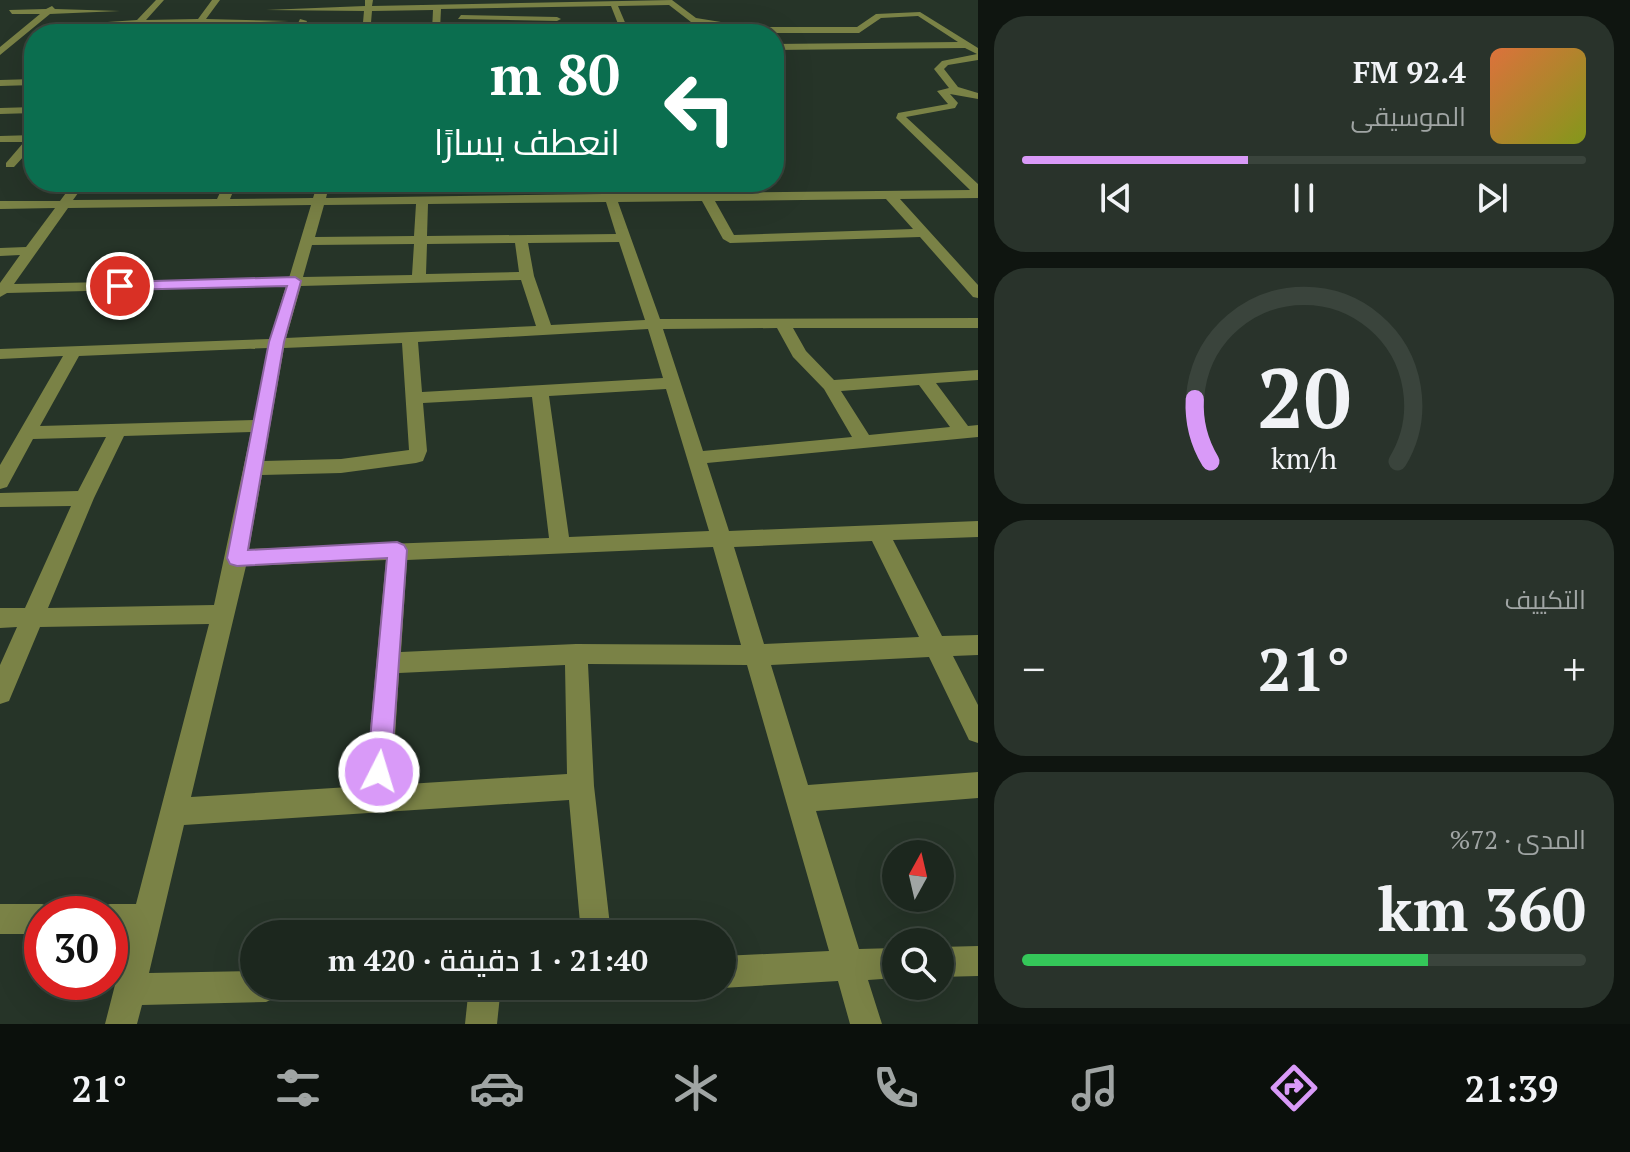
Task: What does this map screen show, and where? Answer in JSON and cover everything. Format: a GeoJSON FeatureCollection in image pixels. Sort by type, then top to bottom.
{"type":"FeatureCollection","features":[{"type":"Feature","properties":{"kind":"street"},"geometry":{"type":"LineString","coordinates":[[0,21],[28,0]]}},
{"type":"Feature","properties":{"kind":"street"},"geometry":{"type":"LineString","coordinates":[[32,24],[62,0]]}},
{"type":"Feature","properties":{"kind":"street"},"geometry":{"type":"LineString","coordinates":[[139,23],[160,0]]}},
{"type":"Feature","properties":{"kind":"street"},"geometry":{"type":"LineString","coordinates":[[199,22],[216,0]]}},
{"type":"Feature","properties":{"kind":"street"},"geometry":{"type":"LineString","coordinates":[[265,21],[273,0]]}},
{"type":"Feature","properties":{"kind":"street"},"geometry":{"type":"LineString","coordinates":[[437,10],[496,2],[668,2],[694,20],[715,24]]}},
{"type":"Feature","properties":{"kind":"street"},"geometry":{"type":"LineString","coordinates":[[613,3],[622,24]]}},
{"type":"Feature","properties":{"kind":"street"},"geometry":{"type":"LineString","coordinates":[[270,10],[369,4],[495,19],[557,19]]}},
{"type":"Feature","properties":{"kind":"street"},"geometry":{"type":"LineString","coordinates":[[368,24],[369,4]]}},
{"type":"Feature","properties":{"kind":"street"},"geometry":{"type":"LineString","coordinates":[[552,4],[558,24]]}},
{"type":"Feature","properties":{"kind":"street"},"geometry":{"type":"LineString","coordinates":[[12,12],[124,10]]}},
{"type":"Feature","properties":{"kind":"street"},"geometry":{"type":"LineString","coordinates":[[138,10],[151,10]]}},
{"type":"Feature","properties":{"kind":"street"},"geometry":{"type":"LineString","coordinates":[[436,24],[437,10]]}},
{"type":"Feature","properties":{"kind":"street"},"geometry":{"type":"LineString","coordinates":[[97,23],[110,11]]}},
{"type":"Feature","properties":{"kind":"street"},"geometry":{"type":"LineString","coordinates":[[784,29],[859,30],[879,16],[920,14],[978,55]]}},
{"type":"Feature","properties":{"kind":"street"},"geometry":{"type":"LineString","coordinates":[[356,20],[369,20]]}},
{"type":"Feature","properties":{"kind":"street"},"geometry":{"type":"LineString","coordinates":[[97,23],[316,21]]}},
{"type":"Feature","properties":{"kind":"street"},"geometry":{"type":"LineString","coordinates":[[0,52],[24,30]]}},
{"type":"Feature","properties":{"kind":"street"},"geometry":{"type":"LineString","coordinates":[[859,30],[876,46]]}},
{"type":"Feature","properties":{"kind":"street"},"geometry":{"type":"LineString","coordinates":[[5,45],[22,44]]}},
{"type":"Feature","properties":{"kind":"street"},"geometry":{"type":"LineString","coordinates":[[784,47],[968,45]]}},
{"type":"Feature","properties":{"kind":"street"},"geometry":{"type":"LineString","coordinates":[[958,91],[941,75],[940,67],[978,55]]}},
{"type":"Feature","properties":{"kind":"street"},"geometry":{"type":"LineString","coordinates":[[0,83],[24,82]]}},
{"type":"Feature","properties":{"kind":"street"},"geometry":{"type":"LineString","coordinates":[[978,96],[942,91],[953,103],[951,106],[910,111],[901,118],[978,192]]}},
{"type":"Feature","properties":{"kind":"street"},"geometry":{"type":"LineString","coordinates":[[0,111],[24,110]]}},
{"type":"Feature","properties":{"kind":"street"},"geometry":{"type":"LineString","coordinates":[[0,139],[24,138]]}},
{"type":"Feature","properties":{"kind":"street"},"geometry":{"type":"LineString","coordinates":[[5,165],[24,147]]}},
{"type":"Feature","properties":{"kind":"street"},"geometry":{"type":"LineString","coordinates":[[2,291],[73,192]]}},
{"type":"Feature","properties":{"kind":"street"},"geometry":{"type":"LineString","coordinates":[[221,204],[226,192]]}},
{"type":"Feature","properties":{"kind":"street"},"geometry":{"type":"LineString","coordinates":[[0,205],[221,204],[321,192],[422,201],[515,200],[599,192]]}},
{"type":"Feature","properties":{"kind":"street"},"geometry":{"type":"LineString","coordinates":[[121,1024],[237,558],[277,342],[321,192]]}},
{"type":"Feature","properties":{"kind":"street"},"geometry":{"type":"LineString","coordinates":[[514,192],[515,200]]}},
{"type":"Feature","properties":{"kind":"street"},"geometry":{"type":"LineString","coordinates":[[609,192],[721,538],[866,1024]]}},
{"type":"Feature","properties":{"kind":"street"},"geometry":{"type":"LineString","coordinates":[[623,192],[707,198],[978,192]]}},
{"type":"Feature","properties":{"kind":"street"},"geometry":{"type":"LineString","coordinates":[[889,194],[978,294]]}},
{"type":"Feature","properties":{"kind":"street"},"geometry":{"type":"LineString","coordinates":[[707,198],[730,239],[923,233]]}},
{"type":"Feature","properties":{"kind":"street"},"geometry":{"type":"LineString","coordinates":[[419,277],[422,201]]}},
{"type":"Feature","properties":{"kind":"street"},"geometry":{"type":"LineString","coordinates":[[307,241],[625,238]]}},
{"type":"Feature","properties":{"kind":"street"},"geometry":{"type":"LineString","coordinates":[[521,240],[527,276],[545,331]]}},
{"type":"Feature","properties":{"kind":"street"},"geometry":{"type":"LineString","coordinates":[[0,252],[30,251]]}},
{"type":"Feature","properties":{"kind":"street"},"geometry":{"type":"LineString","coordinates":[[2,291],[527,276]]}},
{"type":"Feature","properties":{"kind":"street"},"geometry":{"type":"LineString","coordinates":[[0,354],[410,338],[654,324],[978,323]]}},
{"type":"Feature","properties":{"kind":"street"},"geometry":{"type":"LineString","coordinates":[[783,325],[799,354],[830,386],[863,440]]}},
{"type":"Feature","properties":{"kind":"street"},"geometry":{"type":"LineString","coordinates":[[254,468],[341,466],[409,459],[418,451],[410,338]]}},
{"type":"Feature","properties":{"kind":"street"},"geometry":{"type":"LineString","coordinates":[[0,482],[74,351]]}},
{"type":"Feature","properties":{"kind":"street"},"geometry":{"type":"LineString","coordinates":[[830,386],[978,375]]}},
{"type":"Feature","properties":{"kind":"street"},"geometry":{"type":"LineString","coordinates":[[924,379],[971,432]]}},
{"type":"Feature","properties":{"kind":"street"},"geometry":{"type":"LineString","coordinates":[[413,398],[671,383]]}},
{"type":"Feature","properties":{"kind":"street"},"geometry":{"type":"LineString","coordinates":[[540,390],[560,544]]}},
{"type":"Feature","properties":{"kind":"street"},"geometry":{"type":"LineString","coordinates":[[28,433],[260,426]]}},
{"type":"Feature","properties":{"kind":"street"},"geometry":{"type":"LineString","coordinates":[[0,693],[84,498],[117,432]]}},
{"type":"Feature","properties":{"kind":"street"},"geometry":{"type":"LineString","coordinates":[[695,458],[971,432]]}},
{"type":"Feature","properties":{"kind":"street"},"geometry":{"type":"LineString","coordinates":[[0,500],[84,498]]}},
{"type":"Feature","properties":{"kind":"street"},"geometry":{"type":"LineString","coordinates":[[237,558],[978,529]]}},
{"type":"Feature","properties":{"kind":"street"},"geometry":{"type":"LineString","coordinates":[[878,532],[978,731]]}},
{"type":"Feature","properties":{"kind":"street"},"geometry":{"type":"LineString","coordinates":[[377,800],[397,550]]}},
{"type":"Feature","properties":{"kind":"street"},"geometry":{"type":"LineString","coordinates":[[0,618],[221,614]]}},
{"type":"Feature","properties":{"kind":"street"},"geometry":{"type":"LineString","coordinates":[[388,663],[576,654],[755,655],[978,645]]}},
{"type":"Feature","properties":{"kind":"street"},"geometry":{"type":"LineString","coordinates":[[576,654],[581,786],[595,920]]}},
{"type":"Feature","properties":{"kind":"street"},"geometry":{"type":"LineString","coordinates":[[799,799],[978,785]]}},
{"type":"Feature","properties":{"kind":"street"},"geometry":{"type":"LineString","coordinates":[[175,812],[581,786]]}},
{"type":"Feature","properties":{"kind":"street"},"geometry":{"type":"LineString","coordinates":[[0,919],[24,919]]}},
{"type":"Feature","properties":{"kind":"street"},"geometry":{"type":"LineString","coordinates":[[128,919],[148,919]]}},
{"type":"Feature","properties":{"kind":"street"},"geometry":{"type":"LineString","coordinates":[[954,962],[978,961]]}},
{"type":"Feature","properties":{"kind":"street"},"geometry":{"type":"LineString","coordinates":[[736,971],[882,964]]}},
{"type":"Feature","properties":{"kind":"street"},"geometry":{"type":"LineString","coordinates":[[132,989],[240,987]]}},
{"type":"Feature","properties":{"kind":"street"},"geometry":{"type":"LineString","coordinates":[[481,1024],[484,1000]]}},
{"type":"Feature","properties":{"kind":"route"},"geometry":{"type":"LineString","coordinates":[[120,286],[295,281],[277,342],[237,558],[397,550],[379,772]]}}]}
